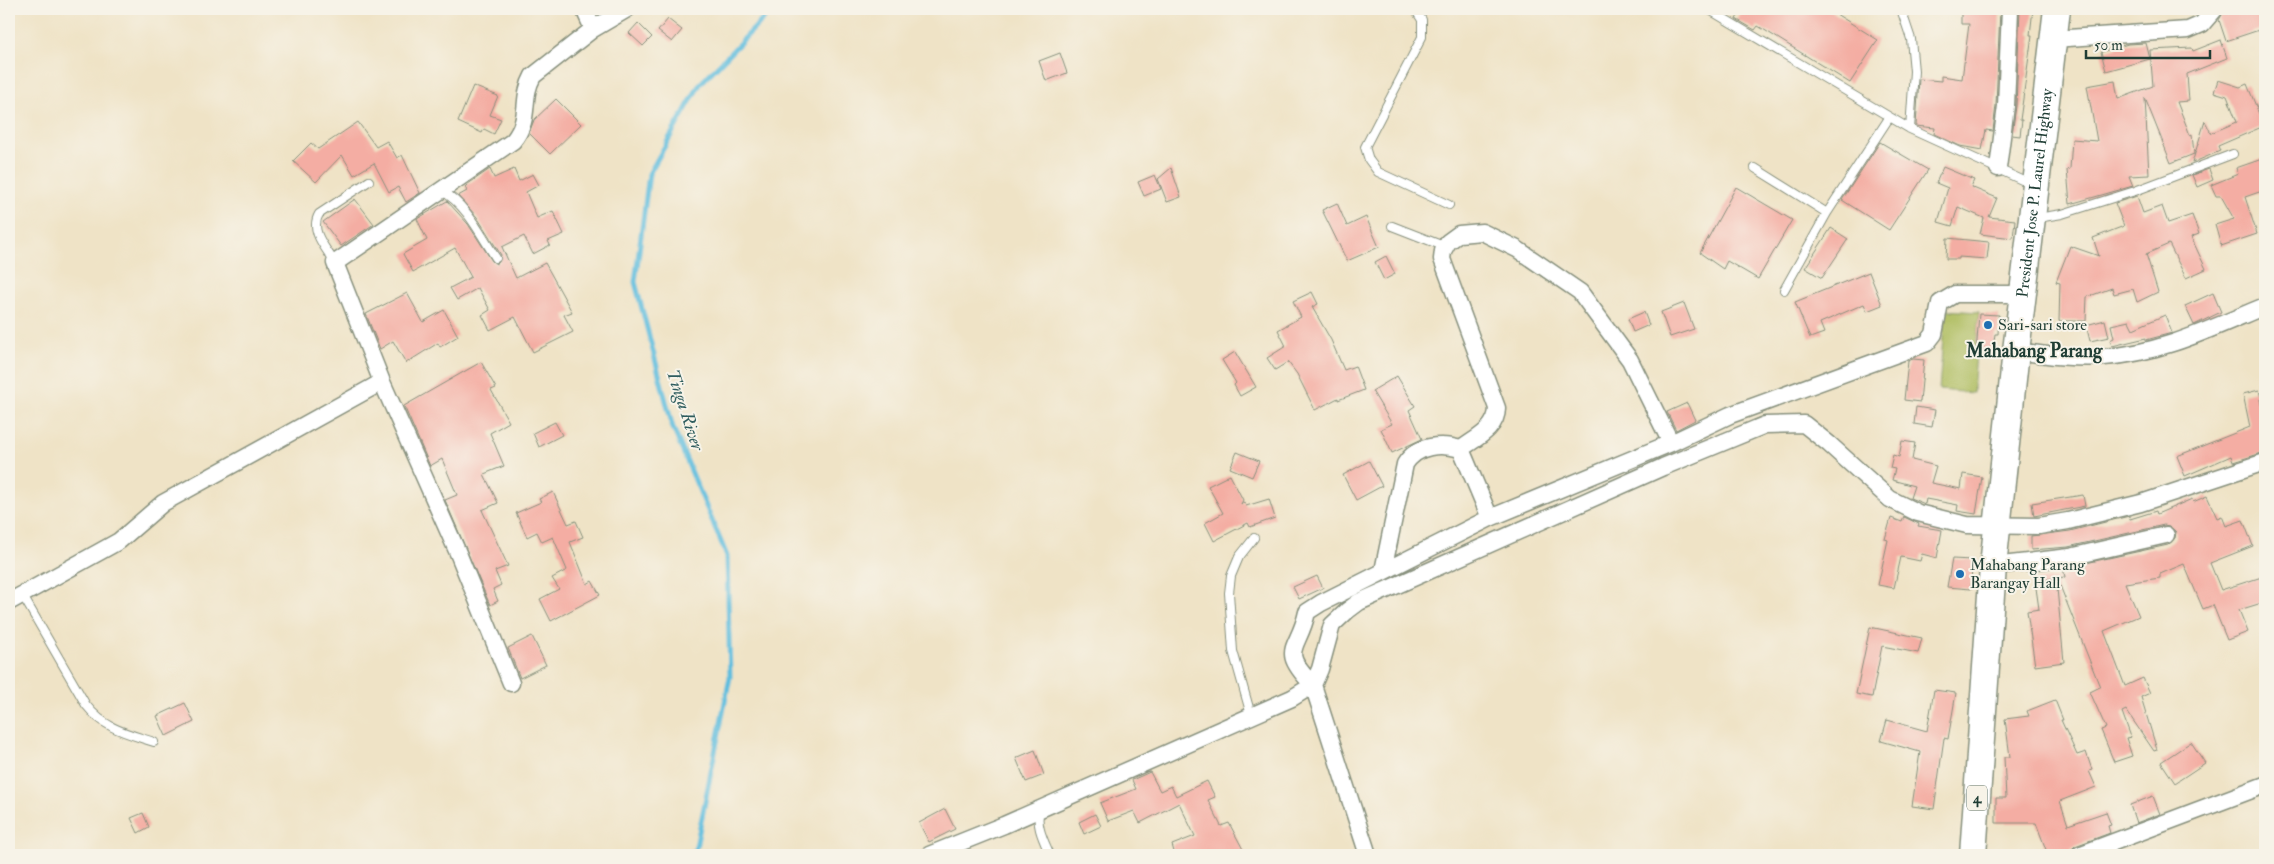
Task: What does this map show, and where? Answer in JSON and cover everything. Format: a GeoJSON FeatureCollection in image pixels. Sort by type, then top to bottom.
{"type":"FeatureCollection","features":[{"type":"Feature","properties":{"kind":"highway","name":"President Jose P. Laurel Highway"},"geometry":{"type":"LineString","coordinates":[[1973,855],[1997,525],[2057,9]]}},
{"type":"Feature","properties":{"kind":"street"},"geometry":{"type":"LineString","coordinates":[[584,9],[593,29]]}},
{"type":"Feature","properties":{"kind":"street"},"geometry":{"type":"LineString","coordinates":[[510,682],[458,553],[382,382],[335,263],[512,141],[520,132],[525,120],[527,86],[533,76],[593,29],[627,9]]}},
{"type":"Feature","properties":{"kind":"street"},"geometry":{"type":"LineString","coordinates":[[1998,168],[2006,106],[2010,9]]}},
{"type":"Feature","properties":{"kind":"street"},"geometry":{"type":"LineString","coordinates":[[2053,39],[2188,30],[2202,24],[2215,9]]}},
{"type":"Feature","properties":{"kind":"street"},"geometry":{"type":"LineString","coordinates":[[1461,449],[1489,428],[1496,418],[1496,408],[1442,259],[1446,246],[1459,234],[1482,232],[1517,249],[1580,292],[1630,360],[1671,442]]}},
{"type":"Feature","properties":{"kind":"street"},"geometry":{"type":"LineString","coordinates":[[1368,855],[1313,685],[1298,670],[1294,659],[1292,647],[1304,625],[1307,612],[1383,571],[1490,518],[1671,442],[1730,415],[1928,343],[1934,334],[1940,303],[1945,298],[1955,294],[2023,294]]}},
{"type":"Feature","properties":{"kind":"street"},"geometry":{"type":"LineString","coordinates":[[2016,351],[2079,358],[2131,354],[2181,340],[2265,306]]}},
{"type":"Feature","properties":{"kind":"street"},"geometry":{"type":"LineString","coordinates":[[16,599],[120,541],[163,503],[382,382]]}},
{"type":"Feature","properties":{"kind":"street"},"geometry":{"type":"LineString","coordinates":[[929,855],[1292,698],[1313,685],[1320,669],[1332,625],[1347,610],[1359,602],[1663,467],[1765,424],[1804,424],[1890,498],[1918,513],[1967,524],[2039,526],[2068,521],[2141,503],[2265,462]]}},
{"type":"Feature","properties":{"kind":"street"},"geometry":{"type":"LineString","coordinates":[[1383,571],[1405,464],[1410,456],[1424,449],[1445,444],[1461,449],[1490,518]]}},
{"type":"Feature","properties":{"kind":"street"},"geometry":{"type":"LineString","coordinates":[[1993,566],[2070,557],[2166,535]]}},
{"type":"Feature","properties":{"kind":"street"},"geometry":{"type":"LineString","coordinates":[[2079,855],[2265,786]]}},
{"type":"Feature","properties":{"kind":"lane"},"geometry":{"type":"LineString","coordinates":[[1416,9],[1422,20],[1422,37],[1365,147],[1369,160],[1378,172],[1449,205]]}},
{"type":"Feature","properties":{"kind":"lane"},"geometry":{"type":"LineString","coordinates":[[1708,9],[1889,118],[2022,180],[2037,182]]}},
{"type":"Feature","properties":{"kind":"lane"},"geometry":{"type":"LineString","coordinates":[[1901,9],[1911,39],[1914,71],[1910,129]]}},
{"type":"Feature","properties":{"kind":"lane"},"geometry":{"type":"LineString","coordinates":[[1784,290],[1827,213],[1889,118]]}},
{"type":"Feature","properties":{"kind":"lane"},"geometry":{"type":"LineString","coordinates":[[2032,218],[2062,214],[2135,191],[2233,154]]}},
{"type":"Feature","properties":{"kind":"lane"},"geometry":{"type":"LineString","coordinates":[[1755,168],[1827,213]]}},
{"type":"Feature","properties":{"kind":"lane"},"geometry":{"type":"LineString","coordinates":[[335,263],[315,229],[314,222],[319,214],[369,181]]}},
{"type":"Feature","properties":{"kind":"lane"},"geometry":{"type":"LineString","coordinates":[[440,190],[455,198],[496,258]]}},
{"type":"Feature","properties":{"kind":"lane"},"geometry":{"type":"LineString","coordinates":[[1392,226],[1446,246]]}},
{"type":"Feature","properties":{"kind":"lane"},"geometry":{"type":"LineString","coordinates":[[1251,715],[1233,652],[1229,593],[1231,576],[1239,557],[1254,538]]}},
{"type":"Feature","properties":{"kind":"lane"},"geometry":{"type":"LineString","coordinates":[[16,599],[94,716],[104,724],[154,742]]}},
{"type":"Feature","properties":{"kind":"lane"},"geometry":{"type":"LineString","coordinates":[[1040,808],[1038,817],[1041,833],[1050,855]]}},
{"type":"Feature","properties":{"kind":"green space"},"geometry":{"type":"Polygon","coordinates":[[[1945,310],[1979,312],[1973,393],[1939,390],[1945,310]]]}},
{"type":"Feature","properties":{"kind":"building"},"geometry":{"type":"Polygon","coordinates":[[[1743,9],[1828,9],[1878,40],[1850,83],[1758,26],[1755,30],[1736,19],[1743,9]]]}},
{"type":"Feature","properties":{"kind":"building"},"geometry":{"type":"Polygon","coordinates":[[[1961,9],[2000,9],[1996,105],[1993,131],[1986,130],[1982,150],[1960,146],[1934,134],[1935,128],[1916,126],[1919,79],[1941,81],[1941,76],[1962,79],[1969,24],[1961,24],[1961,9]]]}},
{"type":"Feature","properties":{"kind":"building"},"geometry":{"type":"Polygon","coordinates":[[[2020,9],[2033,9],[2030,35],[2032,35],[2020,120],[2022,120],[2020,136],[2012,135],[2016,106],[2020,9]]]}},
{"type":"Feature","properties":{"kind":"building"},"geometry":{"type":"Polygon","coordinates":[[[2225,9],[2265,9],[2265,28],[2226,41],[2219,20],[2225,9]]]}},
{"type":"Feature","properties":{"kind":"building"},"geometry":{"type":"Polygon","coordinates":[[[668,19],[682,30],[672,42],[658,31],[668,19]]]}},
{"type":"Feature","properties":{"kind":"building"},"geometry":{"type":"Polygon","coordinates":[[[638,23],[652,37],[643,46],[629,33],[638,23]]]}},
{"type":"Feature","properties":{"kind":"building"},"geometry":{"type":"Polygon","coordinates":[[[2221,40],[2227,58],[2187,74],[2189,101],[2177,102],[2190,135],[2192,134],[2194,154],[2171,163],[2145,98],[2149,175],[2129,176],[2133,186],[2070,204],[2067,170],[2070,169],[2072,139],[2097,141],[2087,86],[2115,81],[2118,99],[2153,86],[2150,50],[2192,48],[2193,51],[2221,40]]]}},
{"type":"Feature","properties":{"kind":"building"},"geometry":{"type":"Polygon","coordinates":[[[2146,43],[2150,59],[2106,71],[2101,52],[2128,44],[2146,43]]]}},
{"type":"Feature","properties":{"kind":"building"},"geometry":{"type":"Polygon","coordinates":[[[1060,53],[1067,73],[1046,81],[1039,61],[1060,53]]]}},
{"type":"Feature","properties":{"kind":"building"},"geometry":{"type":"Polygon","coordinates":[[[2218,80],[2240,87],[2247,84],[2264,126],[2218,146],[2220,151],[2192,163],[2205,121],[2211,133],[2237,122],[2227,96],[2214,92],[2218,80]]]}},
{"type":"Feature","properties":{"kind":"building"},"geometry":{"type":"Polygon","coordinates":[[[473,86],[498,96],[490,115],[501,119],[494,134],[484,129],[482,133],[458,122],[473,86]]]}},
{"type":"Feature","properties":{"kind":"building"},"geometry":{"type":"Polygon","coordinates":[[[556,99],[581,124],[550,154],[529,133],[534,120],[556,99]]]}},
{"type":"Feature","properties":{"kind":"building"},"geometry":{"type":"Polygon","coordinates":[[[358,122],[376,147],[387,141],[397,158],[402,155],[420,193],[406,202],[398,187],[389,192],[374,163],[354,175],[342,155],[316,182],[293,161],[311,143],[318,149],[358,122]]]}},
{"type":"Feature","properties":{"kind":"building"},"geometry":{"type":"Polygon","coordinates":[[[1880,142],[1928,170],[1889,230],[1842,200],[1880,142]]]}},
{"type":"Feature","properties":{"kind":"building"},"geometry":{"type":"Polygon","coordinates":[[[2265,158],[2265,190],[2245,197],[2257,234],[2221,246],[2215,225],[2234,219],[2221,196],[2216,196],[2211,185],[2238,174],[2236,168],[2265,158]]]}},
{"type":"Feature","properties":{"kind":"building"},"geometry":{"type":"Polygon","coordinates":[[[1943,167],[1974,180],[1971,187],[1997,198],[1989,217],[2015,220],[2013,238],[1980,234],[1984,218],[1958,207],[1952,226],[1938,222],[1948,188],[1936,183],[1943,167]]]}},
{"type":"Feature","properties":{"kind":"building"},"geometry":{"type":"Polygon","coordinates":[[[1171,168],[1181,197],[1167,202],[1158,179],[1171,168]]]}},
{"type":"Feature","properties":{"kind":"building"},"geometry":{"type":"Polygon","coordinates":[[[490,169],[494,178],[514,169],[519,181],[533,174],[539,185],[526,192],[537,218],[553,211],[564,234],[548,241],[550,245],[533,254],[524,236],[502,247],[516,278],[545,263],[572,312],[564,315],[573,332],[533,352],[515,317],[490,330],[482,315],[490,310],[478,288],[457,300],[450,288],[471,277],[455,248],[413,272],[403,254],[427,240],[417,219],[447,201],[468,224],[492,261],[496,264],[499,262],[501,255],[477,217],[458,196],[467,191],[465,187],[468,184],[490,169]]]}},
{"type":"Feature","properties":{"kind":"building"},"geometry":{"type":"Polygon","coordinates":[[[2209,169],[2213,180],[2197,187],[2192,175],[2209,169]]]}},
{"type":"Feature","properties":{"kind":"building"},"geometry":{"type":"Polygon","coordinates":[[[1155,175],[1161,189],[1144,196],[1138,182],[1155,175]]]}},
{"type":"Feature","properties":{"kind":"building"},"geometry":{"type":"Polygon","coordinates":[[[1736,187],[1792,220],[1758,279],[1727,261],[1723,269],[1700,253],[1736,187]]]}},
{"type":"Feature","properties":{"kind":"building"},"geometry":{"type":"Polygon","coordinates":[[[2137,196],[2143,213],[2162,206],[2168,223],[2192,215],[2199,234],[2191,237],[2206,269],[2186,278],[2169,244],[2146,254],[2158,292],[2137,302],[2133,289],[2114,294],[2112,288],[2087,297],[2086,321],[2059,321],[2060,283],[2056,282],[2070,246],[2099,256],[2093,238],[2124,226],[2115,203],[2137,196]]]}},
{"type":"Feature","properties":{"kind":"building"},"geometry":{"type":"Polygon","coordinates":[[[355,199],[374,224],[341,246],[323,222],[355,199]]]}},
{"type":"Feature","properties":{"kind":"building"},"geometry":{"type":"Polygon","coordinates":[[[1337,203],[1347,226],[1366,217],[1379,247],[1347,261],[1322,210],[1337,203]]]}},
{"type":"Feature","properties":{"kind":"building"},"geometry":{"type":"Polygon","coordinates":[[[1831,228],[1848,239],[1822,278],[1805,268],[1831,228]]]}},
{"type":"Feature","properties":{"kind":"building"},"geometry":{"type":"Polygon","coordinates":[[[1947,238],[1989,242],[1987,259],[1959,257],[1959,259],[1946,259],[1947,238]]]}},
{"type":"Feature","properties":{"kind":"building"},"geometry":{"type":"Polygon","coordinates":[[[1386,256],[1395,274],[1384,280],[1375,262],[1386,256]]]}},
{"type":"Feature","properties":{"kind":"building"},"geometry":{"type":"Polygon","coordinates":[[[1869,272],[1882,305],[1867,311],[1864,304],[1820,323],[1824,333],[1810,338],[1795,302],[1869,272]]]}},
{"type":"Feature","properties":{"kind":"building"},"geometry":{"type":"Polygon","coordinates":[[[1312,292],[1318,304],[1312,307],[1331,340],[1344,370],[1355,366],[1364,390],[1338,400],[1338,398],[1315,410],[1297,374],[1288,362],[1275,370],[1267,358],[1286,346],[1278,330],[1301,317],[1293,301],[1312,292]]]}},
{"type":"Feature","properties":{"kind":"building"},"geometry":{"type":"Polygon","coordinates":[[[407,293],[423,322],[444,310],[458,336],[440,347],[438,343],[406,363],[393,341],[380,349],[366,314],[407,293]]]}},
{"type":"Feature","properties":{"kind":"building"},"geometry":{"type":"Polygon","coordinates":[[[2213,293],[2221,312],[2194,325],[2185,306],[2213,293]]]}},
{"type":"Feature","properties":{"kind":"building"},"geometry":{"type":"Polygon","coordinates":[[[1684,303],[1694,329],[1670,337],[1661,312],[1684,303]]]}},
{"type":"Feature","properties":{"kind":"building"},"geometry":{"type":"Polygon","coordinates":[[[1644,312],[1649,325],[1633,332],[1628,319],[1644,312]]]}},
{"type":"Feature","properties":{"kind":"building"},"geometry":{"type":"Polygon","coordinates":[[[1979,314],[1999,315],[1998,334],[1995,334],[1992,356],[1976,354],[1979,314]]]}},
{"type":"Feature","properties":{"kind":"building"},"geometry":{"type":"Polygon","coordinates":[[[2165,315],[2172,333],[2112,346],[2110,340],[2114,338],[2111,325],[2129,321],[2133,329],[2165,315]]]}},
{"type":"Feature","properties":{"kind":"building"},"geometry":{"type":"Polygon","coordinates":[[[2105,320],[2109,337],[2090,341],[2086,325],[2105,320]]]}},
{"type":"Feature","properties":{"kind":"building"},"geometry":{"type":"Polygon","coordinates":[[[1235,352],[1256,387],[1240,396],[1234,385],[1236,383],[1222,360],[1235,352]]]}},
{"type":"Feature","properties":{"kind":"building"},"geometry":{"type":"Polygon","coordinates":[[[1913,359],[1924,360],[1920,402],[1904,400],[1908,361],[1913,359]]]}},
{"type":"Feature","properties":{"kind":"building"},"geometry":{"type":"Polygon","coordinates":[[[481,362],[496,388],[491,390],[509,422],[490,433],[504,466],[484,474],[498,503],[482,510],[508,566],[495,571],[501,585],[493,589],[498,601],[490,605],[445,500],[457,495],[442,459],[430,466],[404,406],[481,362]]]}},
{"type":"Feature","properties":{"kind":"building"},"geometry":{"type":"Polygon","coordinates":[[[1397,376],[1415,406],[1409,410],[1422,439],[1392,453],[1381,429],[1392,424],[1372,391],[1397,376]]]}},
{"type":"Feature","properties":{"kind":"building"},"geometry":{"type":"Polygon","coordinates":[[[2259,390],[2265,418],[2265,452],[2233,462],[2231,456],[2185,476],[2177,456],[2250,427],[2243,394],[2259,390]]]}},
{"type":"Feature","properties":{"kind":"building"},"geometry":{"type":"Polygon","coordinates":[[[1687,403],[1695,420],[1676,430],[1667,412],[1687,403]]]}},
{"type":"Feature","properties":{"kind":"building"},"geometry":{"type":"Polygon","coordinates":[[[1916,407],[1935,410],[1932,427],[1914,424],[1916,407]]]}},
{"type":"Feature","properties":{"kind":"building"},"geometry":{"type":"Polygon","coordinates":[[[555,422],[562,435],[539,447],[533,433],[555,422]]]}},
{"type":"Feature","properties":{"kind":"building"},"geometry":{"type":"Polygon","coordinates":[[[1902,441],[1915,443],[1912,460],[1936,466],[1931,483],[1961,489],[1963,474],[1982,477],[1976,514],[1957,511],[1958,505],[1926,499],[1925,504],[1910,498],[1914,486],[1892,480],[1895,469],[1890,468],[1893,455],[1899,457],[1902,441]]]}},
{"type":"Feature","properties":{"kind":"building"},"geometry":{"type":"Polygon","coordinates":[[[1237,452],[1259,461],[1252,477],[1230,468],[1237,452]]]}},
{"type":"Feature","properties":{"kind":"building"},"geometry":{"type":"Polygon","coordinates":[[[1369,461],[1382,486],[1356,500],[1343,475],[1369,461]]]}},
{"type":"Feature","properties":{"kind":"building"},"geometry":{"type":"Polygon","coordinates":[[[1230,475],[1243,500],[1241,504],[1244,502],[1246,506],[1269,499],[1275,518],[1250,527],[1248,523],[1214,541],[1205,523],[1223,513],[1208,486],[1230,475]]]}},
{"type":"Feature","properties":{"kind":"building"},"geometry":{"type":"Polygon","coordinates":[[[553,492],[568,524],[576,521],[583,537],[570,542],[587,584],[592,581],[600,595],[551,621],[540,599],[559,589],[552,578],[567,570],[553,537],[542,542],[537,532],[527,537],[516,513],[541,502],[539,499],[553,492]]]}},
{"type":"Feature","properties":{"kind":"building"},"geometry":{"type":"Polygon","coordinates":[[[2083,495],[2085,506],[2034,516],[2032,503],[2083,495]]]}},
{"type":"Feature","properties":{"kind":"building"},"geometry":{"type":"Polygon","coordinates":[[[2207,496],[2217,518],[2222,516],[2226,526],[2243,520],[2253,546],[2210,563],[2221,590],[2265,576],[2265,602],[2239,610],[2248,632],[2227,640],[2213,605],[2203,609],[2184,564],[2160,574],[2160,578],[2125,583],[2139,616],[2104,631],[2125,686],[2143,678],[2150,693],[2141,697],[2157,750],[2154,751],[2126,710],[2122,712],[2131,737],[2126,738],[2132,756],[2114,762],[2101,730],[2106,728],[2090,692],[2100,687],[2057,578],[2065,577],[2063,568],[2168,545],[2175,538],[2176,532],[2169,526],[2164,525],[2068,547],[2031,550],[2031,536],[2070,531],[2129,516],[2130,519],[2156,511],[2157,514],[2192,499],[2193,502],[2207,496]]]}},
{"type":"Feature","properties":{"kind":"building"},"geometry":{"type":"Polygon","coordinates":[[[1904,517],[1919,524],[1918,526],[1942,530],[1937,558],[1922,554],[1920,561],[1901,557],[1894,588],[1878,585],[1888,540],[1885,539],[1891,518],[1902,522],[1904,517]]]}},
{"type":"Feature","properties":{"kind":"building","name":"Mahabang Parang Barangay Hall"},"geometry":{"type":"Polygon","coordinates":[[[1952,559],[1972,560],[1971,589],[1947,587],[1952,559]]]}},
{"type":"Feature","properties":{"kind":"building"},"geometry":{"type":"Polygon","coordinates":[[[1317,576],[1323,588],[1299,599],[1293,587],[1317,576]]]}},
{"type":"Feature","properties":{"kind":"building"},"geometry":{"type":"Polygon","coordinates":[[[2056,578],[2064,662],[2035,666],[2027,611],[2039,609],[2035,581],[2056,578]]]}},
{"type":"Feature","properties":{"kind":"building"},"geometry":{"type":"Polygon","coordinates":[[[1870,627],[1922,638],[1918,653],[1882,646],[1872,697],[1856,694],[1870,627]]]}},
{"type":"Feature","properties":{"kind":"building"},"geometry":{"type":"Polygon","coordinates":[[[532,636],[546,665],[520,678],[508,648],[532,636]]]}},
{"type":"Feature","properties":{"kind":"building"},"geometry":{"type":"Polygon","coordinates":[[[1934,690],[1956,693],[1948,739],[1944,738],[1934,809],[1912,806],[1920,752],[1881,741],[1887,720],[1927,731],[1934,690]]]}},
{"type":"Feature","properties":{"kind":"building"},"geometry":{"type":"Polygon","coordinates":[[[2055,700],[2063,720],[2061,720],[2077,755],[2086,752],[2092,770],[2089,771],[2096,787],[2060,801],[2068,825],[2106,812],[2111,825],[2108,826],[2110,833],[2075,846],[2066,855],[2048,855],[2036,823],[1996,823],[1996,798],[2006,798],[2004,757],[2010,757],[2005,719],[2029,716],[2027,711],[2055,700]]]}},
{"type":"Feature","properties":{"kind":"building"},"geometry":{"type":"Polygon","coordinates":[[[185,703],[194,722],[166,736],[157,716],[185,703]]]}},
{"type":"Feature","properties":{"kind":"building"},"geometry":{"type":"Polygon","coordinates":[[[2191,742],[2205,763],[2175,783],[2161,762],[2191,742]]]}},
{"type":"Feature","properties":{"kind":"building"},"geometry":{"type":"Polygon","coordinates":[[[1035,750],[1044,775],[1026,782],[1016,758],[1035,750]]]}},
{"type":"Feature","properties":{"kind":"building"},"geometry":{"type":"Polygon","coordinates":[[[1150,772],[1160,791],[1171,786],[1176,796],[1207,781],[1215,797],[1208,800],[1221,826],[1229,823],[1246,855],[1175,855],[1172,845],[1195,836],[1179,803],[1140,823],[1134,811],[1108,821],[1100,803],[1136,789],[1132,780],[1150,772]]]}},
{"type":"Feature","properties":{"kind":"building"},"geometry":{"type":"Polygon","coordinates":[[[2153,796],[2160,814],[2136,823],[2130,805],[2153,796]]]}},
{"type":"Feature","properties":{"kind":"building"},"geometry":{"type":"Polygon","coordinates":[[[945,809],[955,829],[929,842],[919,823],[945,809]]]}},
{"type":"Feature","properties":{"kind":"building"},"geometry":{"type":"Polygon","coordinates":[[[143,813],[149,827],[138,833],[131,818],[143,813]]]}},
{"type":"Feature","properties":{"kind":"building"},"geometry":{"type":"Polygon","coordinates":[[[1095,814],[1101,826],[1084,834],[1079,822],[1095,814]]]}},
{"type":"Feature","properties":{"kind":"waterway","name":"Tinga River"},"geometry":{"type":"LineString","coordinates":[[692,855],[696,847],[730,677],[727,556],[673,428],[635,282],[649,174],[700,84],[773,9]]}},
{"type":"Feature","properties":{"kind":"place","name":"Sari-sari store"},"geometry":{"type":"Point","coordinates":[1988,325]}},
{"type":"Feature","properties":{"kind":"place","name":"Mahabang Parang Barangay Hall"},"geometry":{"type":"Point","coordinates":[1960,574]}},
{"type":"Feature","properties":{"kind":"district","name":"Mahabang Parang"},"geometry":{"type":"Point","coordinates":[2034,351]}}]}
